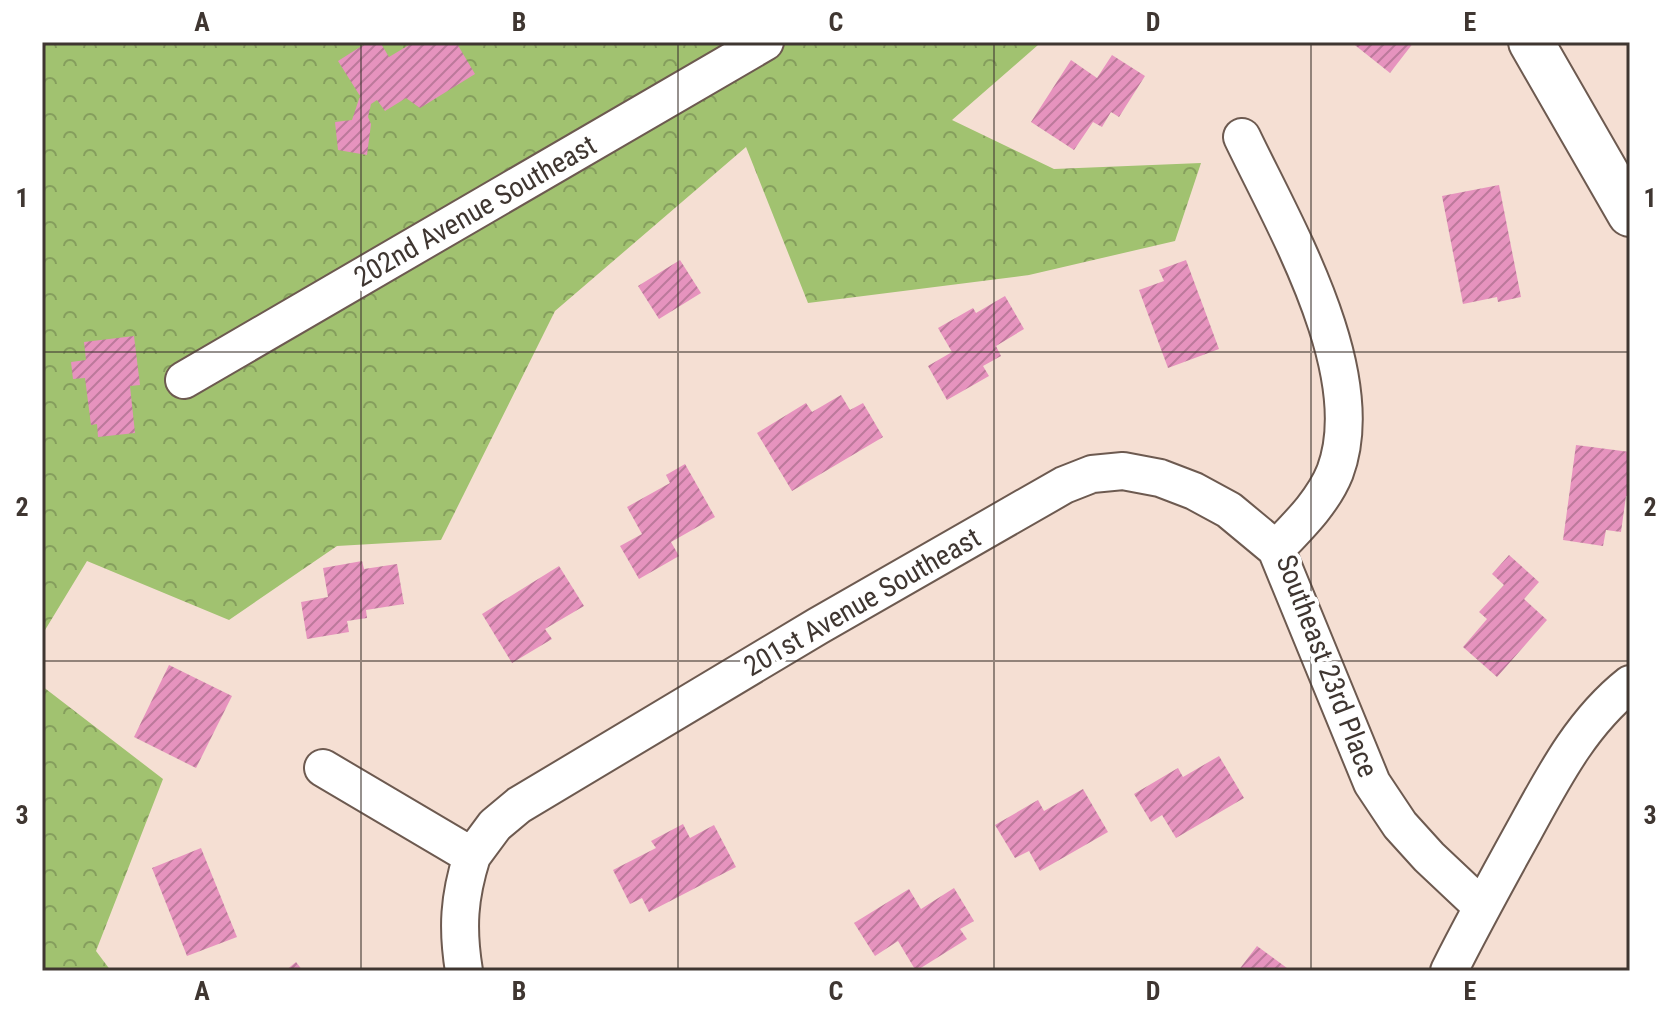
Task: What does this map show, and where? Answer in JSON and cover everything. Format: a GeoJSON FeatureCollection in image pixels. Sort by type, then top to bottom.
{"type":"FeatureCollection","features":[{"type":"Feature","properties":{"kind":"street","name":"202nd Avenue Southeast"},"geometry":{"type":"LineString","coordinates":[[184,380],[765,42]]}},
{"type":"Feature","properties":{"kind":"street"},"geometry":{"type":"LineString","coordinates":[[1531,42],[1630,214]]}},
{"type":"Feature","properties":{"kind":"street","name":"Southeast 23rd Place"},"geometry":{"type":"LineString","coordinates":[[1242,137],[1309,275],[1328,327],[1340,383],[1343,427],[1335,471],[1313,510],[1276,549],[1372,783],[1400,825],[1481,906]]}},
{"type":"Feature","properties":{"kind":"street","name":"201st Avenue Southeast"},"geometry":{"type":"LineString","coordinates":[[472,856],[495,825],[519,805],[850,608],[1064,485],[1092,474],[1123,471],[1160,478],[1194,491],[1229,510],[1276,549]]}},
{"type":"Feature","properties":{"kind":"street"},"geometry":{"type":"LineString","coordinates":[[1449,971],[1481,906],[1564,758],[1611,699],[1630,684]]}},
{"type":"Feature","properties":{"kind":"street"},"geometry":{"type":"LineString","coordinates":[[323,768],[472,856],[461,890],[459,933],[464,971]]}},
{"type":"Feature","properties":{"kind":"green space"},"geometry":{"type":"Polygon","coordinates":[[[42,42],[1048,42],[1038,45],[952,120],[1054,169],[1201,163],[1175,241],[1029,275],[808,303],[746,147],[555,311],[441,540],[337,546],[229,620],[87,561],[42,635],[42,42]]]}},
{"type":"Feature","properties":{"kind":"green space"},"geometry":{"type":"Polygon","coordinates":[[[42,686],[163,779],[96,951],[111,971],[42,971],[42,686]]]}},
{"type":"Feature","properties":{"kind":"building"},"geometry":{"type":"Polygon","coordinates":[[[368,42],[380,42],[389,57],[414,42],[456,42],[475,74],[420,108],[406,98],[385,111],[377,100],[371,104],[367,155],[338,150],[335,122],[352,120],[360,96],[338,61],[368,42]]]}},
{"type":"Feature","properties":{"kind":"building"},"geometry":{"type":"Polygon","coordinates":[[[1351,42],[1414,42],[1390,73],[1351,42]]]}},
{"type":"Feature","properties":{"kind":"building"},"geometry":{"type":"Polygon","coordinates":[[[1112,55],[1145,76],[1119,117],[1111,112],[1102,127],[1093,122],[1074,150],[1031,122],[1071,60],[1097,78],[1112,55]]]}},
{"type":"Feature","properties":{"kind":"building"},"geometry":{"type":"Polygon","coordinates":[[[1499,185],[1521,297],[1498,302],[1497,297],[1463,304],[1442,196],[1499,185]]]}},
{"type":"Feature","properties":{"kind":"building"},"geometry":{"type":"Polygon","coordinates":[[[680,260],[701,293],[659,319],[638,286],[680,260]]]}},
{"type":"Feature","properties":{"kind":"building"},"geometry":{"type":"Polygon","coordinates":[[[1186,260],[1219,349],[1168,368],[1139,290],[1164,281],[1159,270],[1186,260]]]}},
{"type":"Feature","properties":{"kind":"building"},"geometry":{"type":"Polygon","coordinates":[[[1005,296],[1024,329],[996,346],[1001,356],[983,366],[989,376],[947,400],[928,366],[952,352],[938,328],[973,308],[976,313],[1005,296]]]}},
{"type":"Feature","properties":{"kind":"building"},"geometry":{"type":"Polygon","coordinates":[[[134,336],[140,385],[130,386],[135,433],[98,437],[97,424],[91,425],[85,378],[73,379],[71,362],[86,360],[84,342],[134,336]]]}},
{"type":"Feature","properties":{"kind":"building"},"geometry":{"type":"Polygon","coordinates":[[[841,395],[850,410],[863,403],[883,437],[792,491],[757,433],[806,403],[812,412],[841,395]]]}},
{"type":"Feature","properties":{"kind":"building"},"geometry":{"type":"Polygon","coordinates":[[[1576,445],[1630,452],[1630,496],[1626,496],[1621,532],[1606,530],[1603,546],[1563,540],[1576,445]]]}},
{"type":"Feature","properties":{"kind":"building"},"geometry":{"type":"Polygon","coordinates":[[[685,464],[715,517],[671,542],[679,556],[639,579],[620,546],[642,534],[627,507],[670,483],[666,475],[685,464]]]}},
{"type":"Feature","properties":{"kind":"building"},"geometry":{"type":"Polygon","coordinates":[[[1509,555],[1539,582],[1524,599],[1547,620],[1497,677],[1463,647],[1487,619],[1479,612],[1504,585],[1492,574],[1509,555]]]}},
{"type":"Feature","properties":{"kind":"building"},"geometry":{"type":"Polygon","coordinates":[[[362,561],[364,569],[397,564],[404,604],[366,610],[367,618],[347,621],[349,632],[307,639],[301,602],[328,597],[323,568],[362,561]]]}},
{"type":"Feature","properties":{"kind":"building"},"geometry":{"type":"Polygon","coordinates":[[[559,566],[584,606],[545,629],[552,639],[512,663],[482,614],[559,566]]]}},
{"type":"Feature","properties":{"kind":"building"},"geometry":{"type":"Polygon","coordinates":[[[169,665],[232,696],[196,768],[134,737],[169,665]]]}},
{"type":"Feature","properties":{"kind":"building"},"geometry":{"type":"Polygon","coordinates":[[[1219,756],[1244,798],[1176,838],[1162,815],[1151,822],[1134,794],[1178,768],[1183,777],[1219,756]]]}},
{"type":"Feature","properties":{"kind":"building"},"geometry":{"type":"Polygon","coordinates":[[[1083,789],[1108,832],[1040,871],[1029,851],[1015,858],[995,825],[1038,800],[1044,811],[1083,789]]]}},
{"type":"Feature","properties":{"kind":"building"},"geometry":{"type":"Polygon","coordinates":[[[683,824],[690,838],[714,825],[736,867],[649,912],[642,898],[630,904],[613,870],[656,848],[651,841],[683,824]]]}},
{"type":"Feature","properties":{"kind":"building"},"geometry":{"type":"Polygon","coordinates":[[[201,848],[237,937],[187,956],[152,868],[201,848]]]}},
{"type":"Feature","properties":{"kind":"building"},"geometry":{"type":"Polygon","coordinates":[[[954,888],[974,921],[960,929],[967,939],[916,971],[898,941],[875,956],[854,923],[909,889],[921,909],[954,888]]]}},
{"type":"Feature","properties":{"kind":"building"},"geometry":{"type":"Polygon","coordinates":[[[1257,946],[1291,971],[1238,971],[1257,946]]]}},
{"type":"Feature","properties":{"kind":"building"},"geometry":{"type":"Polygon","coordinates":[[[296,962],[303,971],[285,971],[296,962]]]}}]}
